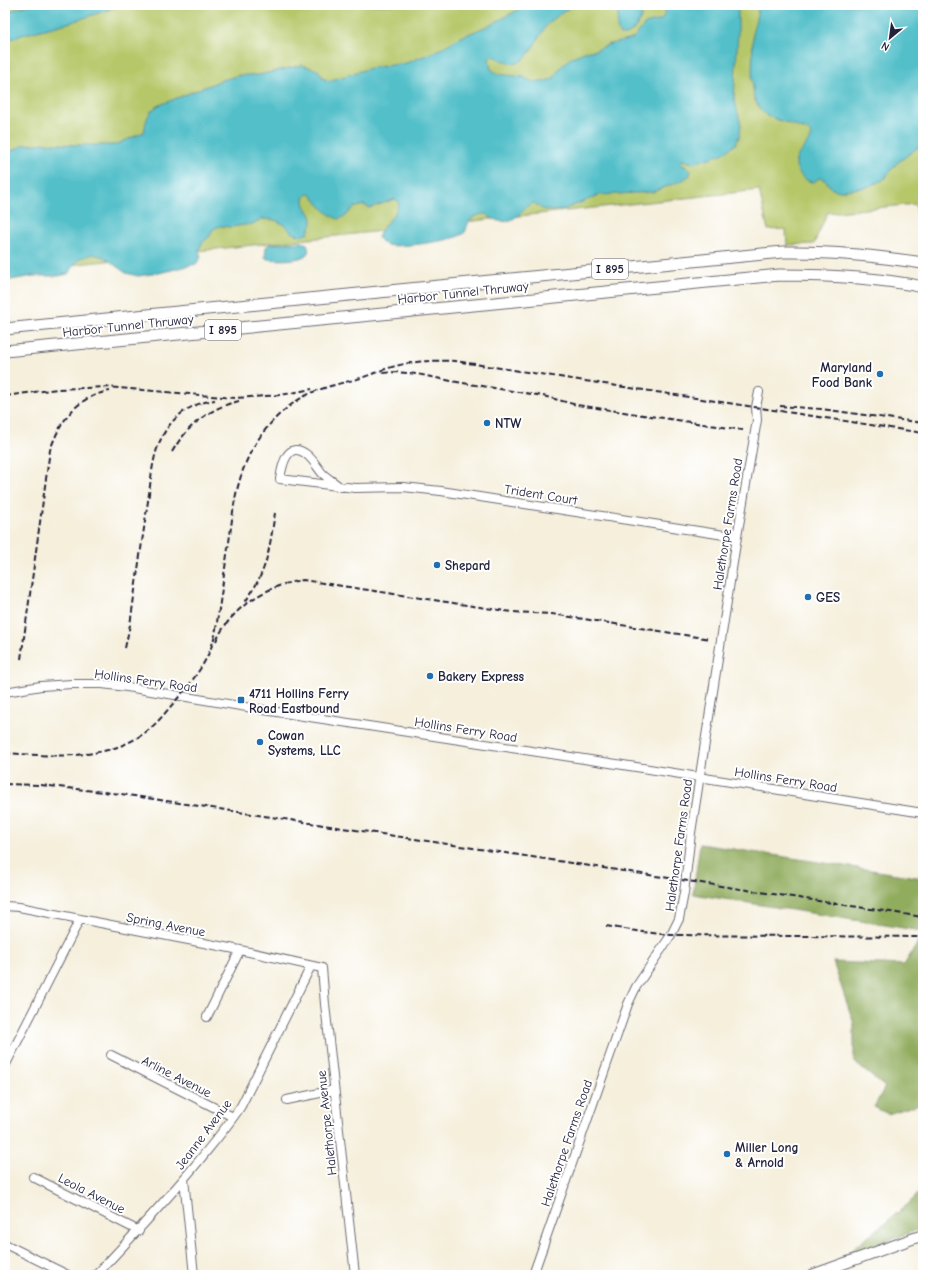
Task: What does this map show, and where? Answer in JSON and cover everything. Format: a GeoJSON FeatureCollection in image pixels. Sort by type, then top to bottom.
{"type":"FeatureCollection","features":[{"type":"Feature","properties":{"kind":"highway","name":"Harbor Tunnel Thruway"},"geometry":{"type":"LineString","coordinates":[[5,329],[783,252],[809,252],[884,258],[923,263]]}},
{"type":"Feature","properties":{"kind":"highway","name":"Harbor Tunnel Thruway"},"geometry":{"type":"LineString","coordinates":[[5,351],[779,275],[807,275],[876,280],[923,287]]}},
{"type":"Feature","properties":{"kind":"main road"},"geometry":{"type":"LineString","coordinates":[[812,1275],[923,1235]]}},
{"type":"Feature","properties":{"kind":"street","name":"Halethorpe Farms Road"},"geometry":{"type":"LineString","coordinates":[[533,1275],[628,1004],[636,987],[671,935],[679,919],[756,420],[756,407],[759,392]]}},
{"type":"Feature","properties":{"kind":"street","name":"Trident Court"},"geometry":{"type":"LineString","coordinates":[[340,487],[324,475],[306,454],[294,450],[285,457],[280,479],[340,487],[403,487],[441,491],[737,537]]}},
{"type":"Feature","properties":{"kind":"street","name":"Hollins Ferry Road"},"geometry":{"type":"LineString","coordinates":[[5,692],[41,686],[72,684],[102,684],[127,687],[264,710],[923,812]]}},
{"type":"Feature","properties":{"kind":"street","name":"Spring Avenue"},"geometry":{"type":"LineString","coordinates":[[5,906],[19,907],[240,950],[322,968]]}},
{"type":"Feature","properties":{"kind":"street"},"geometry":{"type":"LineString","coordinates":[[5,1066],[80,919]]}},
{"type":"Feature","properties":{"kind":"street"},"geometry":{"type":"LineString","coordinates":[[207,1017],[240,950]]}},
{"type":"Feature","properties":{"kind":"street","name":"Jeanne Avenue"},"geometry":{"type":"LineString","coordinates":[[96,1275],[139,1230],[184,1179],[241,1106],[311,966]]}},
{"type":"Feature","properties":{"kind":"street","name":"Halethorpe Avenue"},"geometry":{"type":"LineString","coordinates":[[322,968],[355,1275]]}},
{"type":"Feature","properties":{"kind":"street","name":"Arline Avenue"},"geometry":{"type":"LineString","coordinates":[[111,1055],[233,1117]]}},
{"type":"Feature","properties":{"kind":"street"},"geometry":{"type":"LineString","coordinates":[[287,1100],[334,1090]]}},
{"type":"Feature","properties":{"kind":"street","name":"Leola Avenue"},"geometry":{"type":"LineString","coordinates":[[33,1177],[139,1230]]}},
{"type":"Feature","properties":{"kind":"street"},"geometry":{"type":"LineString","coordinates":[[184,1179],[194,1275]]}},
{"type":"Feature","properties":{"kind":"street"},"geometry":{"type":"LineString","coordinates":[[5,1244],[68,1275]]}},
{"type":"Feature","properties":{"kind":"green space"},"geometry":{"type":"Polygon","coordinates":[[[5,5],[923,5],[923,231],[915,204],[827,213],[814,244],[787,245],[786,229],[768,230],[759,190],[5,272],[5,5]]]}},
{"type":"Feature","properties":{"kind":"green space"},"geometry":{"type":"Polygon","coordinates":[[[700,844],[923,878],[923,1103],[888,1114],[874,1107],[885,1087],[854,1062],[854,1024],[833,962],[904,965],[916,946],[922,931],[693,894],[700,844]]]}},
{"type":"Feature","properties":{"kind":"green space"},"geometry":{"type":"Polygon","coordinates":[[[923,1189],[923,1228],[843,1257],[907,1205],[923,1189]]]}},
{"type":"Feature","properties":{"kind":"water"},"geometry":{"type":"Polygon","coordinates":[[[29,5],[122,5],[72,22],[25,34],[5,41],[5,12],[29,5]]]}},
{"type":"Feature","properties":{"kind":"water"},"geometry":{"type":"Polygon","coordinates":[[[527,5],[573,5],[548,24],[531,51],[522,60],[513,64],[491,56],[489,60],[491,69],[498,74],[523,77],[531,81],[541,82],[553,79],[560,68],[570,58],[610,44],[632,39],[645,24],[661,20],[665,13],[664,5],[738,5],[738,33],[734,98],[741,125],[739,137],[735,145],[722,154],[694,163],[682,160],[681,164],[691,170],[690,175],[683,180],[653,192],[600,195],[565,209],[553,211],[542,209],[534,203],[526,207],[520,214],[509,221],[497,221],[486,214],[475,216],[471,219],[463,234],[448,239],[413,245],[387,245],[384,244],[378,237],[380,232],[395,213],[399,202],[395,199],[370,208],[364,205],[353,208],[346,216],[338,219],[323,209],[311,194],[306,195],[304,202],[311,216],[312,223],[308,233],[301,236],[291,232],[286,226],[275,220],[262,219],[252,224],[231,227],[220,226],[213,229],[210,236],[202,243],[199,251],[201,257],[196,264],[159,273],[138,276],[126,273],[104,257],[93,254],[79,259],[68,274],[58,276],[33,276],[5,281],[5,154],[24,145],[45,143],[115,145],[144,132],[149,114],[157,106],[222,80],[240,75],[259,75],[302,65],[318,70],[323,78],[329,81],[370,68],[406,63],[434,52],[461,37],[492,24],[527,5]]]}},
{"type":"Feature","properties":{"kind":"water"},"geometry":{"type":"Polygon","coordinates":[[[619,5],[640,5],[642,11],[640,20],[636,26],[629,34],[626,35],[620,35],[617,28],[619,5]]]}},
{"type":"Feature","properties":{"kind":"water"},"geometry":{"type":"Polygon","coordinates":[[[753,5],[923,5],[923,141],[921,145],[896,164],[883,180],[867,187],[840,191],[832,189],[825,180],[819,178],[814,182],[805,179],[800,174],[796,162],[797,157],[806,145],[811,134],[807,130],[767,116],[759,108],[754,98],[752,78],[753,30],[758,11],[753,5]]]}},
{"type":"Feature","properties":{"kind":"water"},"geometry":{"type":"Polygon","coordinates":[[[302,242],[307,244],[309,250],[301,257],[279,260],[267,259],[265,257],[266,247],[270,244],[302,242]]]}},
{"type":"Feature","properties":{"kind":"railway"},"geometry":{"type":"LineString","coordinates":[[5,753],[60,756],[97,752],[115,748],[131,741],[156,724],[184,691],[209,653],[215,635],[235,498],[248,457],[263,433],[282,412],[305,396],[324,388],[407,363],[455,361],[923,433]]}},
{"type":"Feature","properties":{"kind":"railway"},"geometry":{"type":"LineString","coordinates":[[383,373],[396,372],[417,374],[543,396],[577,405],[743,430]]}},
{"type":"Feature","properties":{"kind":"railway"},"geometry":{"type":"LineString","coordinates":[[5,396],[57,389],[108,387],[235,398],[281,395],[312,389]]}},
{"type":"Feature","properties":{"kind":"railway"},"geometry":{"type":"LineString","coordinates":[[21,659],[50,450],[59,429],[71,412],[79,404],[98,394],[110,391]]}},
{"type":"Feature","properties":{"kind":"railway"},"geometry":{"type":"LineString","coordinates":[[125,648],[130,625],[152,469],[158,446],[170,424],[183,412],[198,404],[215,400]]}},
{"type":"Feature","properties":{"kind":"railway"},"geometry":{"type":"LineString","coordinates":[[172,452],[185,434],[200,419],[218,408],[239,401]]}},
{"type":"Feature","properties":{"kind":"railway"},"geometry":{"type":"LineString","coordinates":[[780,406],[821,409],[923,423]]}},
{"type":"Feature","properties":{"kind":"railway"},"geometry":{"type":"LineString","coordinates":[[245,602],[253,591],[263,570],[269,549],[275,513]]}},
{"type":"Feature","properties":{"kind":"railway"},"geometry":{"type":"LineString","coordinates":[[216,641],[231,618],[252,600],[276,587],[303,580],[512,612],[552,614],[710,639]]}},
{"type":"Feature","properties":{"kind":"railway"},"geometry":{"type":"LineString","coordinates":[[5,784],[41,785],[121,794],[923,917]]}},
{"type":"Feature","properties":{"kind":"railway"},"geometry":{"type":"LineString","coordinates":[[606,926],[671,935],[923,937]]}},
{"type":"Feature","properties":{"kind":"place","name":"Maryland Food Bank"},"geometry":{"type":"Point","coordinates":[880,374]}},
{"type":"Feature","properties":{"kind":"place","name":"NTW"},"geometry":{"type":"Point","coordinates":[487,423]}},
{"type":"Feature","properties":{"kind":"place","name":"Shepard"},"geometry":{"type":"Point","coordinates":[437,565]}},
{"type":"Feature","properties":{"kind":"place","name":"GES"},"geometry":{"type":"Point","coordinates":[808,597]}},
{"type":"Feature","properties":{"kind":"place","name":"Bakery Express"},"geometry":{"type":"Point","coordinates":[430,676]}},
{"type":"Feature","properties":{"kind":"place","name":"4711 Hollins Ferry Road Eastbound"},"geometry":{"type":"Point","coordinates":[241,700]}},
{"type":"Feature","properties":{"kind":"place","name":"Cowan Systems, LLC"},"geometry":{"type":"Point","coordinates":[260,742]}},
{"type":"Feature","properties":{"kind":"place","name":"Miller Long & Arnold"},"geometry":{"type":"Point","coordinates":[727,1154]}}]}
